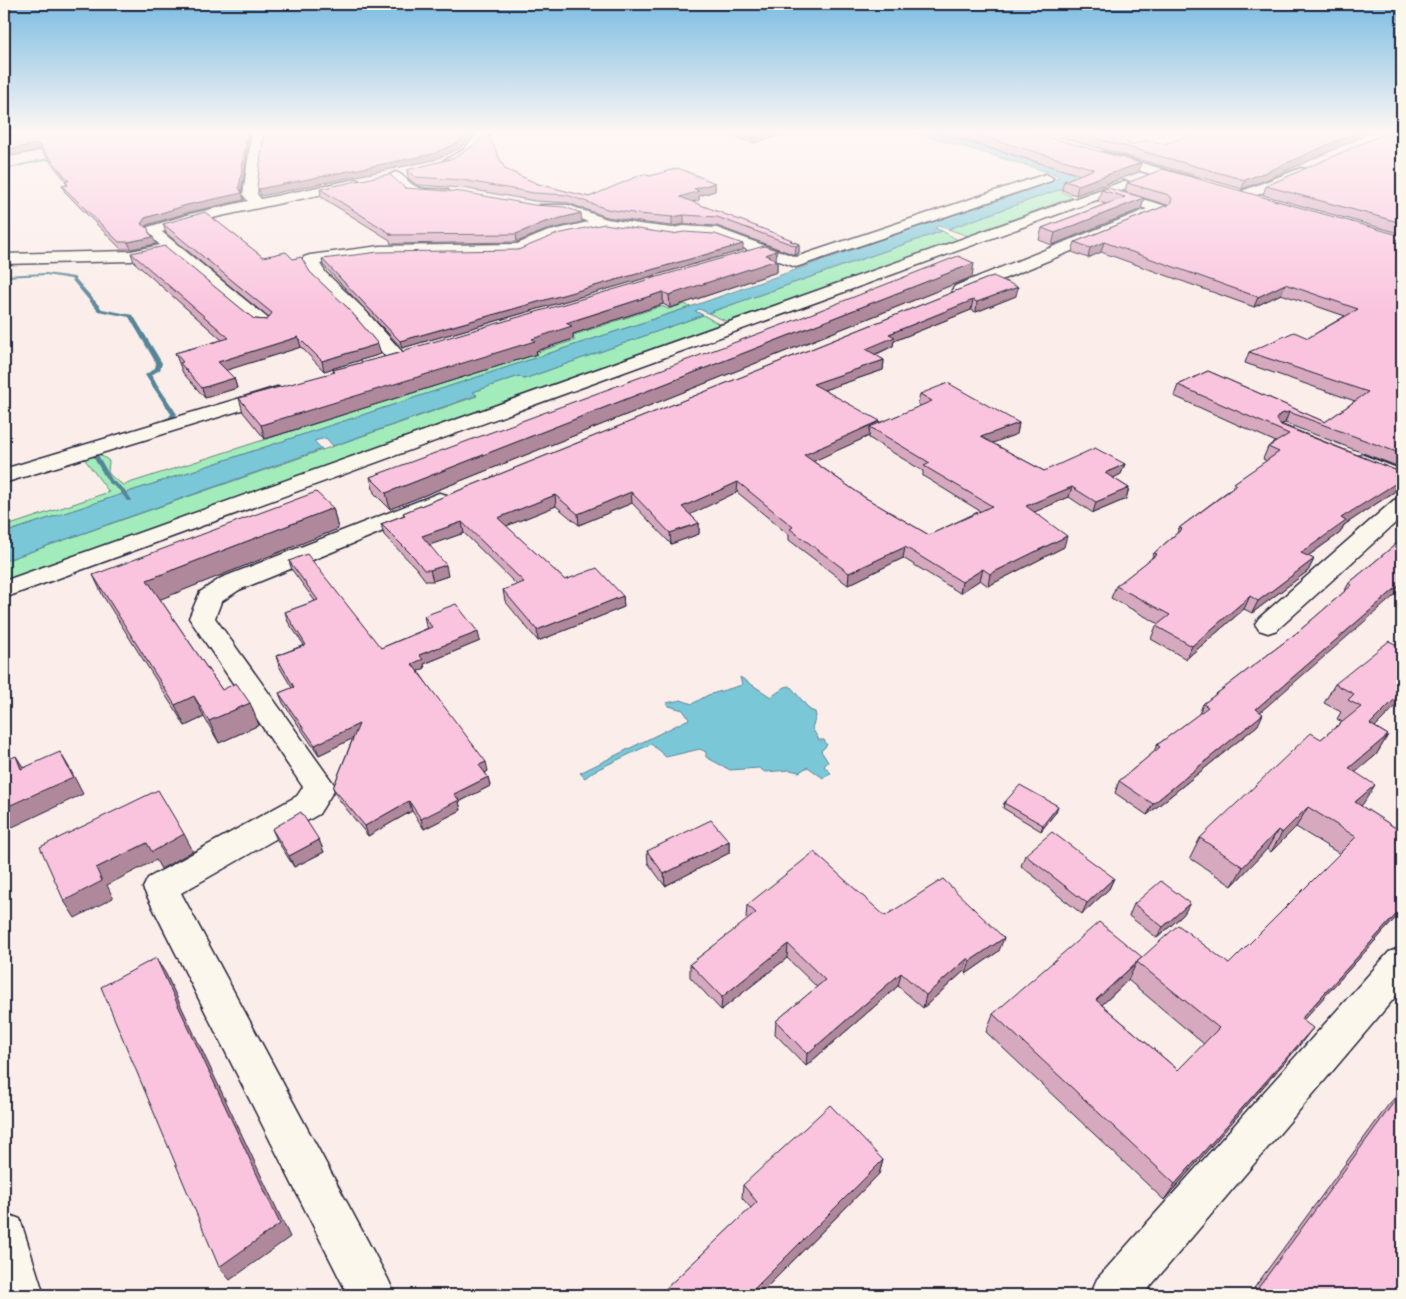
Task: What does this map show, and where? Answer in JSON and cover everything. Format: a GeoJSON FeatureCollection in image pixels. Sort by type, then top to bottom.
{"type":"FeatureCollection","features":[{"type":"Feature","properties":{"kind":"street"},"geometry":{"type":"LineString","coordinates":[[250,192],[250,195],[257,203]]}},
{"type":"Feature","properties":{"kind":"street"},"geometry":{"type":"LineString","coordinates":[[264,324],[152,230],[195,217],[313,192]]}},
{"type":"Feature","properties":{"kind":"street"},"geometry":{"type":"LineString","coordinates":[[411,192],[453,193]]}},
{"type":"Feature","properties":{"kind":"street"},"geometry":{"type":"LineString","coordinates":[[526,206],[568,210],[604,223],[672,233],[684,231],[717,233],[796,262],[936,226],[1015,192]]}},
{"type":"Feature","properties":{"kind":"street"},"geometry":{"type":"LineString","coordinates":[[4,590],[1105,192],[1161,209],[939,298]]}},
{"type":"Feature","properties":{"kind":"street"},"geometry":{"type":"LineString","coordinates":[[1246,192],[1237,195],[1261,202]]}},
{"type":"Feature","properties":{"kind":"street"},"geometry":{"type":"LineString","coordinates":[[416,353],[390,361],[358,313],[320,276],[310,260],[380,251],[519,249],[552,235],[604,223]]}},
{"type":"Feature","properties":{"kind":"street"},"geometry":{"type":"LineString","coordinates":[[936,226],[972,240]]}},
{"type":"Feature","properties":{"kind":"street"},"geometry":{"type":"LineString","coordinates":[[4,259],[131,256],[173,247]]}},
{"type":"Feature","properties":{"kind":"street"},"geometry":{"type":"LineString","coordinates":[[735,259],[763,250]]}},
{"type":"Feature","properties":{"kind":"street"},"geometry":{"type":"LineString","coordinates":[[4,476],[292,389]]}},
{"type":"Feature","properties":{"kind":"street"},"geometry":{"type":"LineString","coordinates":[[1348,456],[1402,478]]}},
{"type":"Feature","properties":{"kind":"street"},"geometry":{"type":"LineString","coordinates":[[372,1295],[160,888],[308,805],[320,787],[202,618],[209,598],[230,584],[460,492]]}},
{"type":"Feature","properties":{"kind":"street"},"geometry":{"type":"LineString","coordinates":[[1268,624],[1402,505]]}},
{"type":"Feature","properties":{"kind":"street"},"geometry":{"type":"LineString","coordinates":[[1113,1295],[1402,963]]}},
{"type":"Feature","properties":{"kind":"street"},"geometry":{"type":"LineString","coordinates":[[4,1235],[21,1295]]}},
{"type":"Feature","properties":{"kind":"green space"},"geometry":{"type":"Polygon","coordinates":[[[1053,192],[1061,192],[1073,197],[968,236],[948,229],[1053,192]]]}},
{"type":"Feature","properties":{"kind":"green space"},"geometry":{"type":"Polygon","coordinates":[[[942,231],[958,240],[728,322],[708,313],[942,231]]]}},
{"type":"Feature","properties":{"kind":"green space"},"geometry":{"type":"Polygon","coordinates":[[[685,304],[690,307],[4,533],[4,527],[109,492],[83,457],[98,453],[109,461],[108,472],[123,485],[575,340],[571,336],[661,306],[668,309],[685,304]]]}},
{"type":"Feature","properties":{"kind":"green space"},"geometry":{"type":"Polygon","coordinates":[[[703,315],[721,325],[4,581],[4,561],[477,396],[473,392],[519,376],[524,379],[703,315]]]}},
{"type":"Feature","properties":{"kind":"water"},"geometry":{"type":"Polygon","coordinates":[[[1018,192],[1053,192],[948,229],[938,226],[935,228],[942,231],[708,313],[699,309],[695,311],[703,315],[524,379],[519,376],[473,392],[477,395],[333,446],[326,438],[314,441],[322,449],[4,561],[4,533],[690,307],[1018,192]]]}},
{"type":"Feature","properties":{"kind":"water"},"geometry":{"type":"Polygon","coordinates":[[[740,677],[771,697],[785,687],[790,686],[810,710],[815,712],[816,716],[812,728],[819,740],[824,740],[827,745],[821,751],[828,762],[824,766],[831,773],[823,778],[808,767],[799,772],[790,770],[765,772],[759,768],[730,770],[706,757],[706,752],[700,749],[666,757],[651,744],[594,771],[585,778],[580,773],[689,719],[683,710],[669,706],[666,703],[681,700],[692,704],[708,695],[742,685],[740,677]]]}},
{"type":"Feature","properties":{"kind":"building"},"geometry":{"type":"Polygon","coordinates":[[[68,192],[242,193],[187,205],[145,218],[141,224],[148,228],[149,233],[153,237],[119,242],[68,192]]]}},
{"type":"Feature","properties":{"kind":"building"},"geometry":{"type":"Polygon","coordinates":[[[324,192],[462,192],[534,205],[565,207],[581,213],[545,222],[516,234],[393,235],[324,192]]]}},
{"type":"Feature","properties":{"kind":"building"},"geometry":{"type":"Polygon","coordinates":[[[526,192],[568,192],[589,197],[602,192],[697,192],[680,197],[799,244],[796,246],[717,217],[684,215],[672,217],[639,214],[607,209],[567,195],[526,192]]]}},
{"type":"Feature","properties":{"kind":"building"},"geometry":{"type":"Polygon","coordinates":[[[1107,192],[1121,192],[1144,198],[1055,233],[1042,228],[1125,197],[1107,192]]]}},
{"type":"Feature","properties":{"kind":"building"},"geometry":{"type":"Polygon","coordinates":[[[1157,192],[1244,192],[1402,236],[1402,454],[1289,412],[1280,414],[1276,419],[1281,425],[1400,472],[1394,476],[1401,480],[1341,518],[1346,521],[1301,553],[1314,559],[1258,601],[1250,596],[1192,646],[1156,626],[1170,615],[1116,586],[1157,554],[1154,553],[1182,529],[1179,528],[1237,485],[1234,483],[1279,452],[1268,447],[1289,434],[1178,385],[1208,371],[1325,422],[1368,392],[1249,352],[1294,332],[1308,338],[1358,309],[1285,284],[1258,297],[1104,242],[1090,248],[1075,242],[1170,204],[1172,199],[1169,195],[1157,192]]]}},
{"type":"Feature","properties":{"kind":"building"},"geometry":{"type":"Polygon","coordinates":[[[1287,192],[1402,192],[1402,223],[1287,192]]]}},
{"type":"Feature","properties":{"kind":"building"},"geometry":{"type":"Polygon","coordinates":[[[205,212],[263,257],[286,252],[293,259],[301,257],[310,272],[348,308],[378,344],[322,361],[298,337],[218,362],[234,378],[202,388],[180,363],[183,362],[175,353],[229,338],[131,253],[165,246],[254,319],[267,320],[272,313],[163,224],[205,212]]]}},
{"type":"Feature","properties":{"kind":"building"},"geometry":{"type":"Polygon","coordinates":[[[604,224],[672,234],[684,232],[715,234],[743,244],[400,341],[322,259],[379,252],[518,250],[557,234],[604,224]]]}},
{"type":"Feature","properties":{"kind":"building"},"geometry":{"type":"Polygon","coordinates":[[[764,246],[777,250],[766,255],[777,260],[669,295],[663,292],[566,323],[572,326],[532,339],[535,341],[261,425],[239,398],[335,372],[333,370],[403,352],[764,246]]]}},
{"type":"Feature","properties":{"kind":"building"},"geometry":{"type":"Polygon","coordinates":[[[958,256],[974,263],[386,493],[370,477],[790,322],[958,256]]]}},
{"type":"Feature","properties":{"kind":"building"},"geometry":{"type":"Polygon","coordinates":[[[993,276],[1018,287],[977,302],[973,300],[889,334],[895,337],[866,349],[884,360],[813,384],[880,421],[804,455],[864,497],[929,535],[992,506],[924,466],[930,463],[870,427],[932,401],[920,394],[948,383],[1019,423],[981,437],[1044,471],[1095,448],[1125,464],[1105,473],[1129,488],[1096,502],[1072,487],[1026,506],[1067,536],[990,574],[983,569],[962,582],[905,547],[849,573],[790,529],[793,527],[738,482],[682,507],[699,523],[670,533],[631,492],[578,514],[555,495],[498,518],[565,580],[597,568],[623,596],[537,630],[503,590],[524,582],[462,522],[422,536],[446,565],[430,570],[424,570],[414,557],[381,524],[405,515],[403,513],[993,276]]]}},
{"type":"Feature","properties":{"kind":"building"},"geometry":{"type":"Polygon","coordinates":[[[316,492],[333,508],[147,580],[222,690],[236,683],[250,703],[209,721],[194,696],[175,705],[93,575],[316,492]]]}},
{"type":"Feature","properties":{"kind":"building"},"geometry":{"type":"Polygon","coordinates":[[[1402,539],[1402,583],[1256,709],[1263,714],[1153,804],[1119,781],[1160,747],[1157,745],[1208,707],[1203,704],[1299,631],[1352,585],[1349,583],[1402,539]]]}},
{"type":"Feature","properties":{"kind":"building"},"geometry":{"type":"Polygon","coordinates":[[[307,554],[381,648],[432,627],[424,616],[456,604],[478,632],[419,655],[423,659],[412,664],[486,762],[479,765],[488,777],[454,794],[459,800],[421,819],[409,801],[365,826],[333,788],[359,724],[315,745],[279,693],[294,687],[276,656],[306,645],[285,612],[318,600],[289,561],[307,554]]]}},
{"type":"Feature","properties":{"kind":"building"},"geometry":{"type":"Polygon","coordinates":[[[1402,640],[1402,692],[1370,724],[1388,735],[1349,768],[1375,785],[1355,802],[1402,832],[1402,908],[1301,1019],[1313,1028],[1175,1184],[993,1014],[1099,922],[1142,957],[1096,1000],[1178,1070],[1219,1028],[1137,962],[1178,925],[1229,964],[1356,837],[1308,807],[1282,833],[1278,830],[1243,867],[1200,838],[1311,733],[1321,739],[1361,707],[1348,700],[1354,694],[1335,684],[1389,641],[1397,645],[1402,640]]]}},
{"type":"Feature","properties":{"kind":"building"},"geometry":{"type":"Polygon","coordinates":[[[60,752],[73,777],[4,808],[4,761],[16,756],[21,769],[60,752]]]}},
{"type":"Feature","properties":{"kind":"building"},"geometry":{"type":"Polygon","coordinates":[[[1020,785],[1058,806],[1043,825],[1004,803],[1020,785]]]}},
{"type":"Feature","properties":{"kind":"building"},"geometry":{"type":"Polygon","coordinates":[[[158,790],[184,834],[152,852],[147,843],[96,868],[102,881],[64,901],[40,847],[158,790]]]}},
{"type":"Feature","properties":{"kind":"building"},"geometry":{"type":"Polygon","coordinates":[[[301,812],[319,840],[289,856],[272,829],[301,812]]]}},
{"type":"Feature","properties":{"kind":"building"},"geometry":{"type":"Polygon","coordinates":[[[711,820],[729,841],[664,874],[647,851],[711,820]]]}},
{"type":"Feature","properties":{"kind":"building"},"geometry":{"type":"Polygon","coordinates":[[[1052,832],[1114,878],[1087,903],[1025,855],[1052,832]]]}},
{"type":"Feature","properties":{"kind":"building"},"geometry":{"type":"Polygon","coordinates":[[[814,852],[885,916],[943,879],[1004,938],[970,961],[968,958],[926,995],[901,973],[807,1054],[776,1021],[825,980],[788,944],[722,997],[690,964],[756,913],[747,905],[814,852]]]}},
{"type":"Feature","properties":{"kind":"building"},"geometry":{"type":"Polygon","coordinates":[[[1161,881],[1190,903],[1163,927],[1134,904],[1161,881]]]}},
{"type":"Feature","properties":{"kind":"building"},"geometry":{"type":"Polygon","coordinates":[[[156,958],[280,1224],[219,1267],[101,987],[156,958]]]}},
{"type":"Feature","properties":{"kind":"building"},"geometry":{"type":"Polygon","coordinates":[[[1402,1091],[1402,1295],[1253,1295],[1402,1091]]]}},
{"type":"Feature","properties":{"kind":"building"},"geometry":{"type":"Polygon","coordinates":[[[830,1105],[883,1160],[748,1295],[659,1295],[757,1202],[743,1185],[830,1105]]]}},
{"type":"Feature","properties":{"kind":"waterway"},"geometry":{"type":"LineString","coordinates":[[4,276],[46,274],[72,278],[100,310],[131,316],[159,363],[158,369],[148,375],[174,414],[171,418],[155,424]]}},
{"type":"Feature","properties":{"kind":"waterway"},"geometry":{"type":"LineString","coordinates":[[95,455],[110,481],[122,490],[129,500]]}}]}
